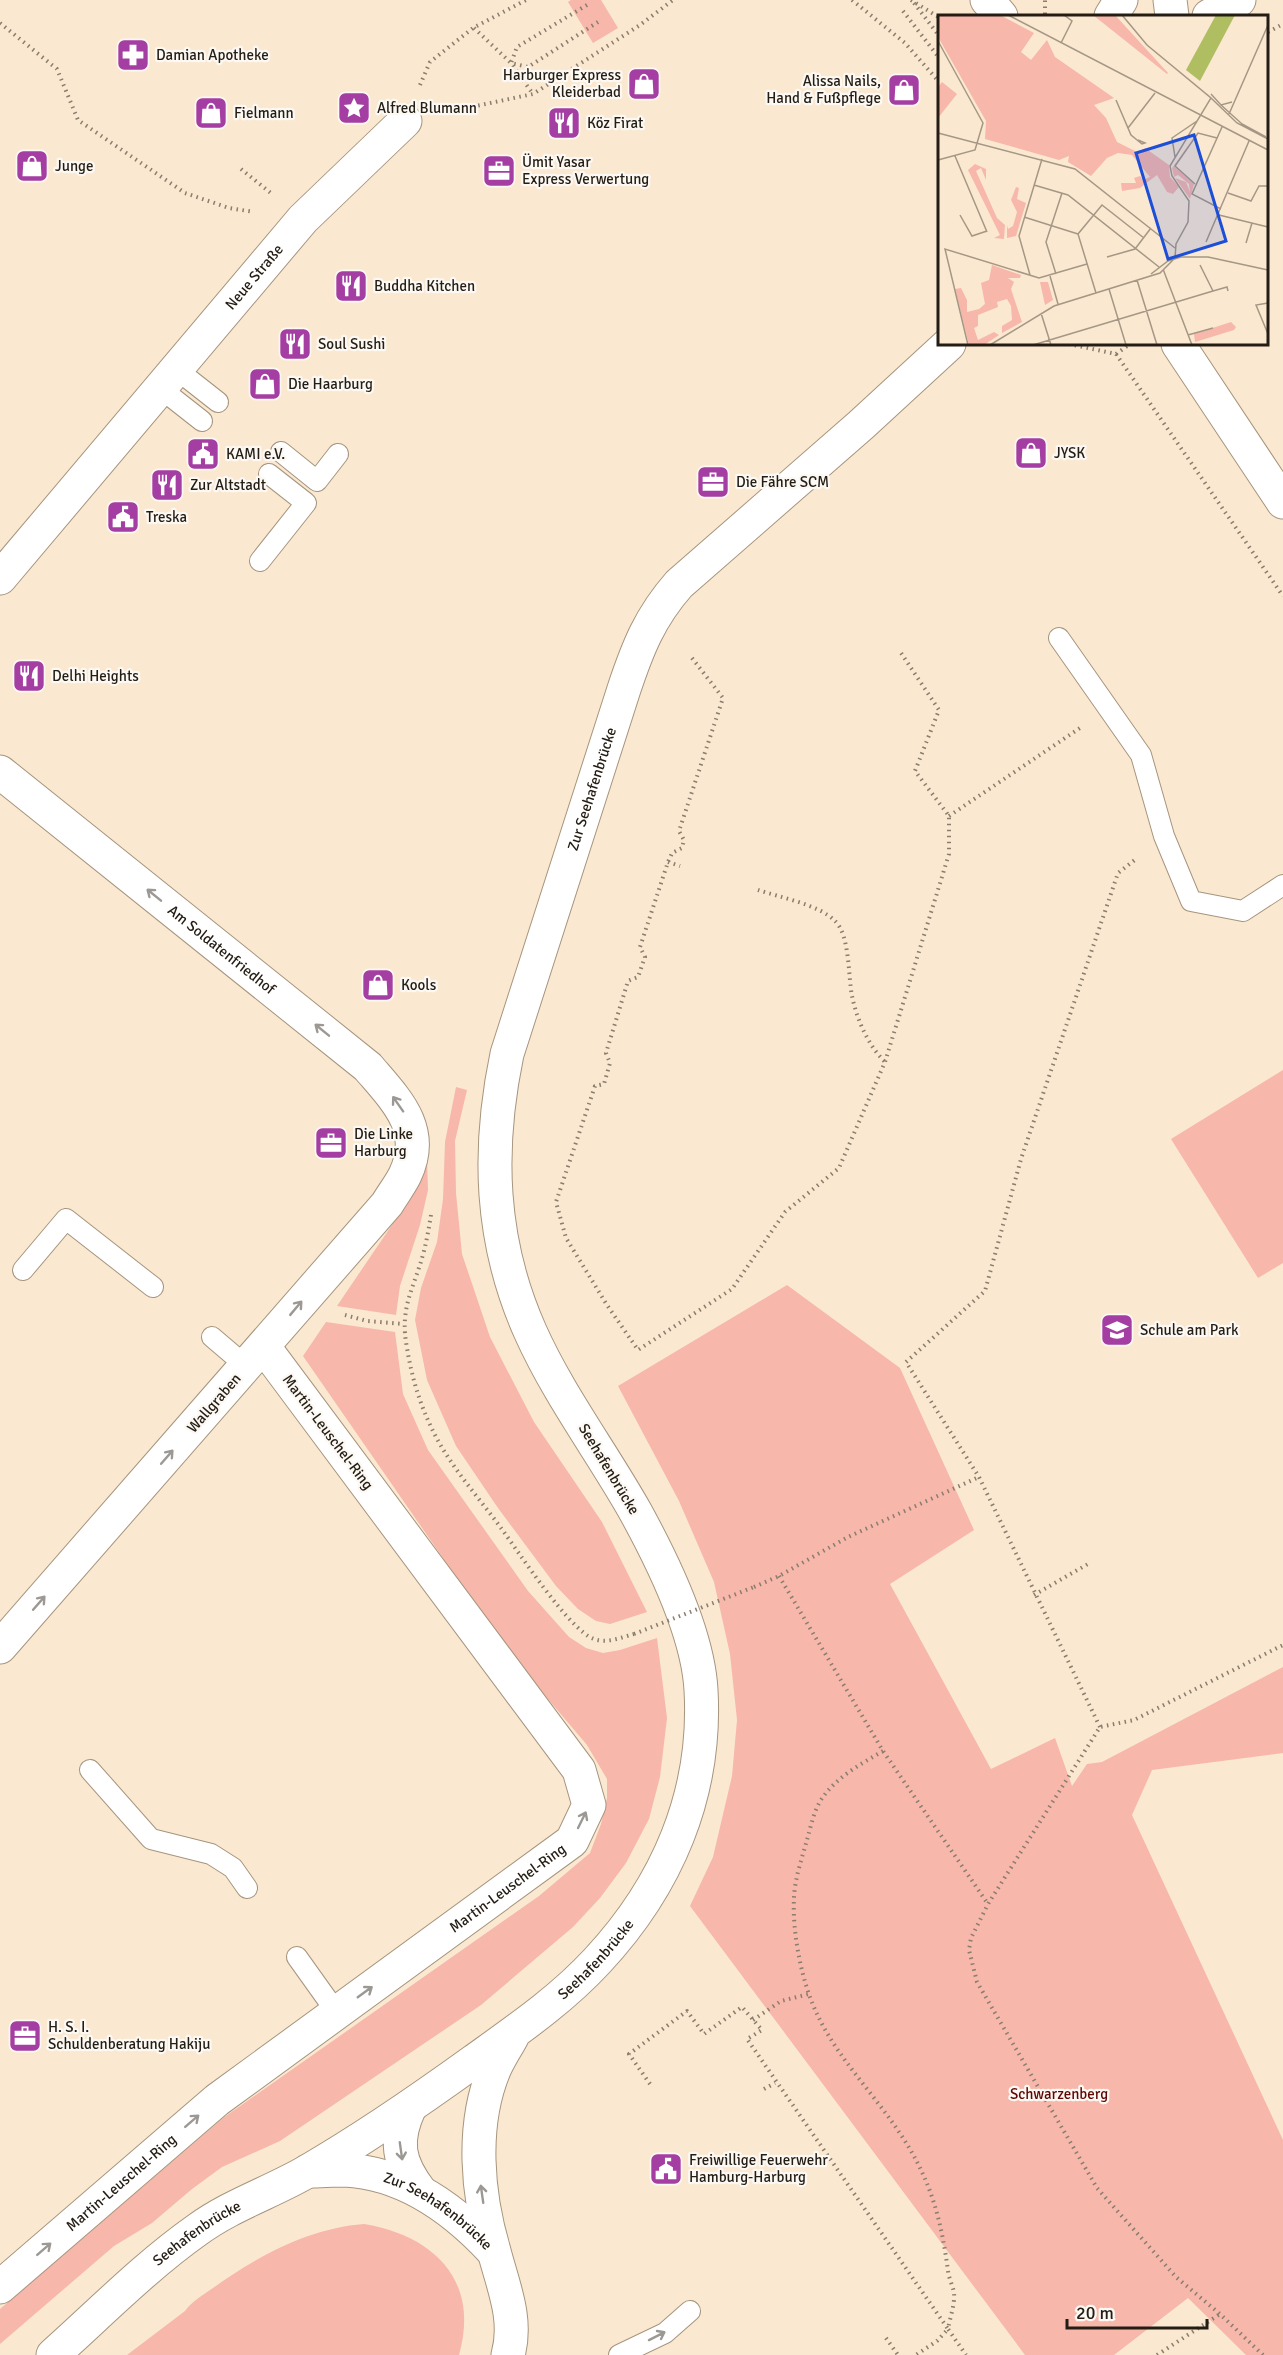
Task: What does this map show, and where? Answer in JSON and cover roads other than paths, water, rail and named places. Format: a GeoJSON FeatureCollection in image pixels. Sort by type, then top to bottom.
{"type":"FeatureCollection","features":[{"type":"Feature","properties":{"kind":"main road"},"geometry":{"type":"LineString","coordinates":[[987,0],[1000,15]]}},
{"type":"Feature","properties":{"kind":"main road"},"geometry":{"type":"LineString","coordinates":[[1112,15],[1120,0]]}},
{"type":"Feature","properties":{"kind":"main road"},"geometry":{"type":"LineString","coordinates":[[1170,0],[1172,15]]}},
{"type":"Feature","properties":{"kind":"main road"},"geometry":{"type":"LineString","coordinates":[[1190,15],[1200,0]]}},
{"type":"Feature","properties":{"kind":"main road"},"geometry":{"type":"LineString","coordinates":[[1211,15],[1239,0]]}},
{"type":"Feature","properties":{"kind":"main road","name":"Neue Straße"},"geometry":{"type":"LineString","coordinates":[[0,578],[303,219],[405,121]]}},
{"type":"Feature","properties":{"kind":"main road","name":"Zur Seehafenbrücke"},"geometry":{"type":"LineString","coordinates":[[542,1353],[518,1301],[506,1263],[497,1221],[494,1177],[500,1090],[507,1054],[642,639],[664,602],[679,584],[861,425],[948,345]]}},
{"type":"Feature","properties":{"kind":"main road"},"geometry":{"type":"LineString","coordinates":[[1179,345],[1283,502]]}},
{"type":"Feature","properties":{"kind":"main road","name":"Am Soldatenfriedhof"},"geometry":{"type":"LineString","coordinates":[[0,772],[368,1067],[400,1106],[413,1138],[412,1148]]}},
{"type":"Feature","properties":{"kind":"main road","name":"Wallgraben"},"geometry":{"type":"LineString","coordinates":[[0,1647],[387,1204],[405,1174],[412,1148]]}},
{"type":"Feature","properties":{"kind":"main road","name":"Seehafenbrücke"},"geometry":{"type":"LineString","coordinates":[[53,2355],[173,2248],[200,2228],[234,2207],[308,2171],[410,2107],[514,2033],[595,1963],[644,1903],[665,1868],[679,1838],[689,1806],[700,1736],[701,1688],[695,1655],[670,1584],[635,1512],[542,1353]]}},
{"type":"Feature","properties":{"kind":"main road","name":"Martin-Leuschel-Ring"},"geometry":{"type":"LineString","coordinates":[[0,2287],[217,2100],[572,1841],[589,1805],[579,1770],[255,1356]]}},
{"type":"Feature","properties":{"kind":"main road"},"geometry":{"type":"LineString","coordinates":[[493,2251],[480,2182],[483,2111],[494,2070],[514,2033]]}},
{"type":"Feature","properties":{"kind":"main road"},"geometry":{"type":"LineString","coordinates":[[410,2107],[402,2124],[400,2142],[402,2159],[409,2176],[420,2191]]}},
{"type":"Feature","properties":{"kind":"main road","name":"Zur Seehafenbrücke"},"geometry":{"type":"LineString","coordinates":[[308,2171],[347,2170],[385,2178],[420,2191],[447,2207],[471,2228],[493,2251],[504,2283],[512,2324],[508,2355]]}},
{"type":"Feature","properties":{"kind":"lane"},"geometry":{"type":"LineString","coordinates":[[168,378],[218,402]]}},
{"type":"Feature","properties":{"kind":"lane"},"geometry":{"type":"LineString","coordinates":[[168,378],[202,421]]}},
{"type":"Feature","properties":{"kind":"lane"},"geometry":{"type":"LineString","coordinates":[[281,452],[317,481],[338,454]]}},
{"type":"Feature","properties":{"kind":"lane"},"geometry":{"type":"LineString","coordinates":[[260,561],[306,503],[269,474]]}},
{"type":"Feature","properties":{"kind":"lane"},"geometry":{"type":"LineString","coordinates":[[1059,638],[1141,755],[1164,836],[1191,901],[1244,911],[1283,885]]}},
{"type":"Feature","properties":{"kind":"lane"},"geometry":{"type":"LineString","coordinates":[[23,1270],[66,1219],[153,1287]]}},
{"type":"Feature","properties":{"kind":"lane"},"geometry":{"type":"LineString","coordinates":[[212,1337],[255,1356]]}},
{"type":"Feature","properties":{"kind":"lane"},"geometry":{"type":"LineString","coordinates":[[90,1770],[151,1839],[211,1854],[233,1868],[247,1888]]}},
{"type":"Feature","properties":{"kind":"lane"},"geometry":{"type":"LineString","coordinates":[[297,1957],[337,2013]]}},
{"type":"Feature","properties":{"kind":"lane"},"geometry":{"type":"LineString","coordinates":[[620,2355],[665,2333],[690,2311]]}},
{"type":"Feature","properties":{"kind":"place","name":"Damian Apotheke"},"geometry":{"type":"Point","coordinates":[133,55]}},
{"type":"Feature","properties":{"kind":"place","name":"Harburger Express Kleiderbad"},"geometry":{"type":"Point","coordinates":[644,84]}},
{"type":"Feature","properties":{"kind":"place","name":"Alissa Nails, Hand & Fußpflege"},"geometry":{"type":"Point","coordinates":[904,90]}},
{"type":"Feature","properties":{"kind":"place","name":"Alfred Blumann"},"geometry":{"type":"Point","coordinates":[354,108]}},
{"type":"Feature","properties":{"kind":"place","name":"Fielmann"},"geometry":{"type":"Point","coordinates":[211,113]}},
{"type":"Feature","properties":{"kind":"place","name":"Köz Firat"},"geometry":{"type":"Point","coordinates":[564,123]}},
{"type":"Feature","properties":{"kind":"place","name":"Junge"},"geometry":{"type":"Point","coordinates":[32,166]}},
{"type":"Feature","properties":{"kind":"place","name":"Ümit Yasar Express Verwertung"},"geometry":{"type":"Point","coordinates":[499,171]}},
{"type":"Feature","properties":{"kind":"place","name":"Buddha Kitchen"},"geometry":{"type":"Point","coordinates":[351,286]}},
{"type":"Feature","properties":{"kind":"place","name":"Soul Sushi"},"geometry":{"type":"Point","coordinates":[295,344]}},
{"type":"Feature","properties":{"kind":"place","name":"Die Haarburg"},"geometry":{"type":"Point","coordinates":[265,384]}},
{"type":"Feature","properties":{"kind":"place","name":"JYSK"},"geometry":{"type":"Point","coordinates":[1031,453]}},
{"type":"Feature","properties":{"kind":"place","name":"KAMI e.V."},"geometry":{"type":"Point","coordinates":[203,454]}},
{"type":"Feature","properties":{"kind":"place","name":"Die Fähre SCM"},"geometry":{"type":"Point","coordinates":[713,482]}},
{"type":"Feature","properties":{"kind":"place","name":"Zur Altstadt"},"geometry":{"type":"Point","coordinates":[167,485]}},
{"type":"Feature","properties":{"kind":"place","name":"Treska"},"geometry":{"type":"Point","coordinates":[123,517]}},
{"type":"Feature","properties":{"kind":"place","name":"Delhi Heights"},"geometry":{"type":"Point","coordinates":[29,676]}},
{"type":"Feature","properties":{"kind":"place","name":"Kools"},"geometry":{"type":"Point","coordinates":[378,985]}},
{"type":"Feature","properties":{"kind":"place","name":"Die Linke Harburg"},"geometry":{"type":"Point","coordinates":[331,1143]}},
{"type":"Feature","properties":{"kind":"place","name":"Schule am Park"},"geometry":{"type":"Point","coordinates":[1117,1330]}},
{"type":"Feature","properties":{"kind":"place","name":"H. S. I. Schuldenberatung Hakiju"},"geometry":{"type":"Point","coordinates":[25,2036]}},
{"type":"Feature","properties":{"kind":"place","name":"Freiwillige Feuerwehr Hamburg-Harburg"},"geometry":{"type":"Point","coordinates":[666,2169]}},
{"type":"Feature","properties":{"kind":"park label","name":"Schwarzenberg"},"geometry":{"type":"Point","coordinates":[1059,2094]}}]}
